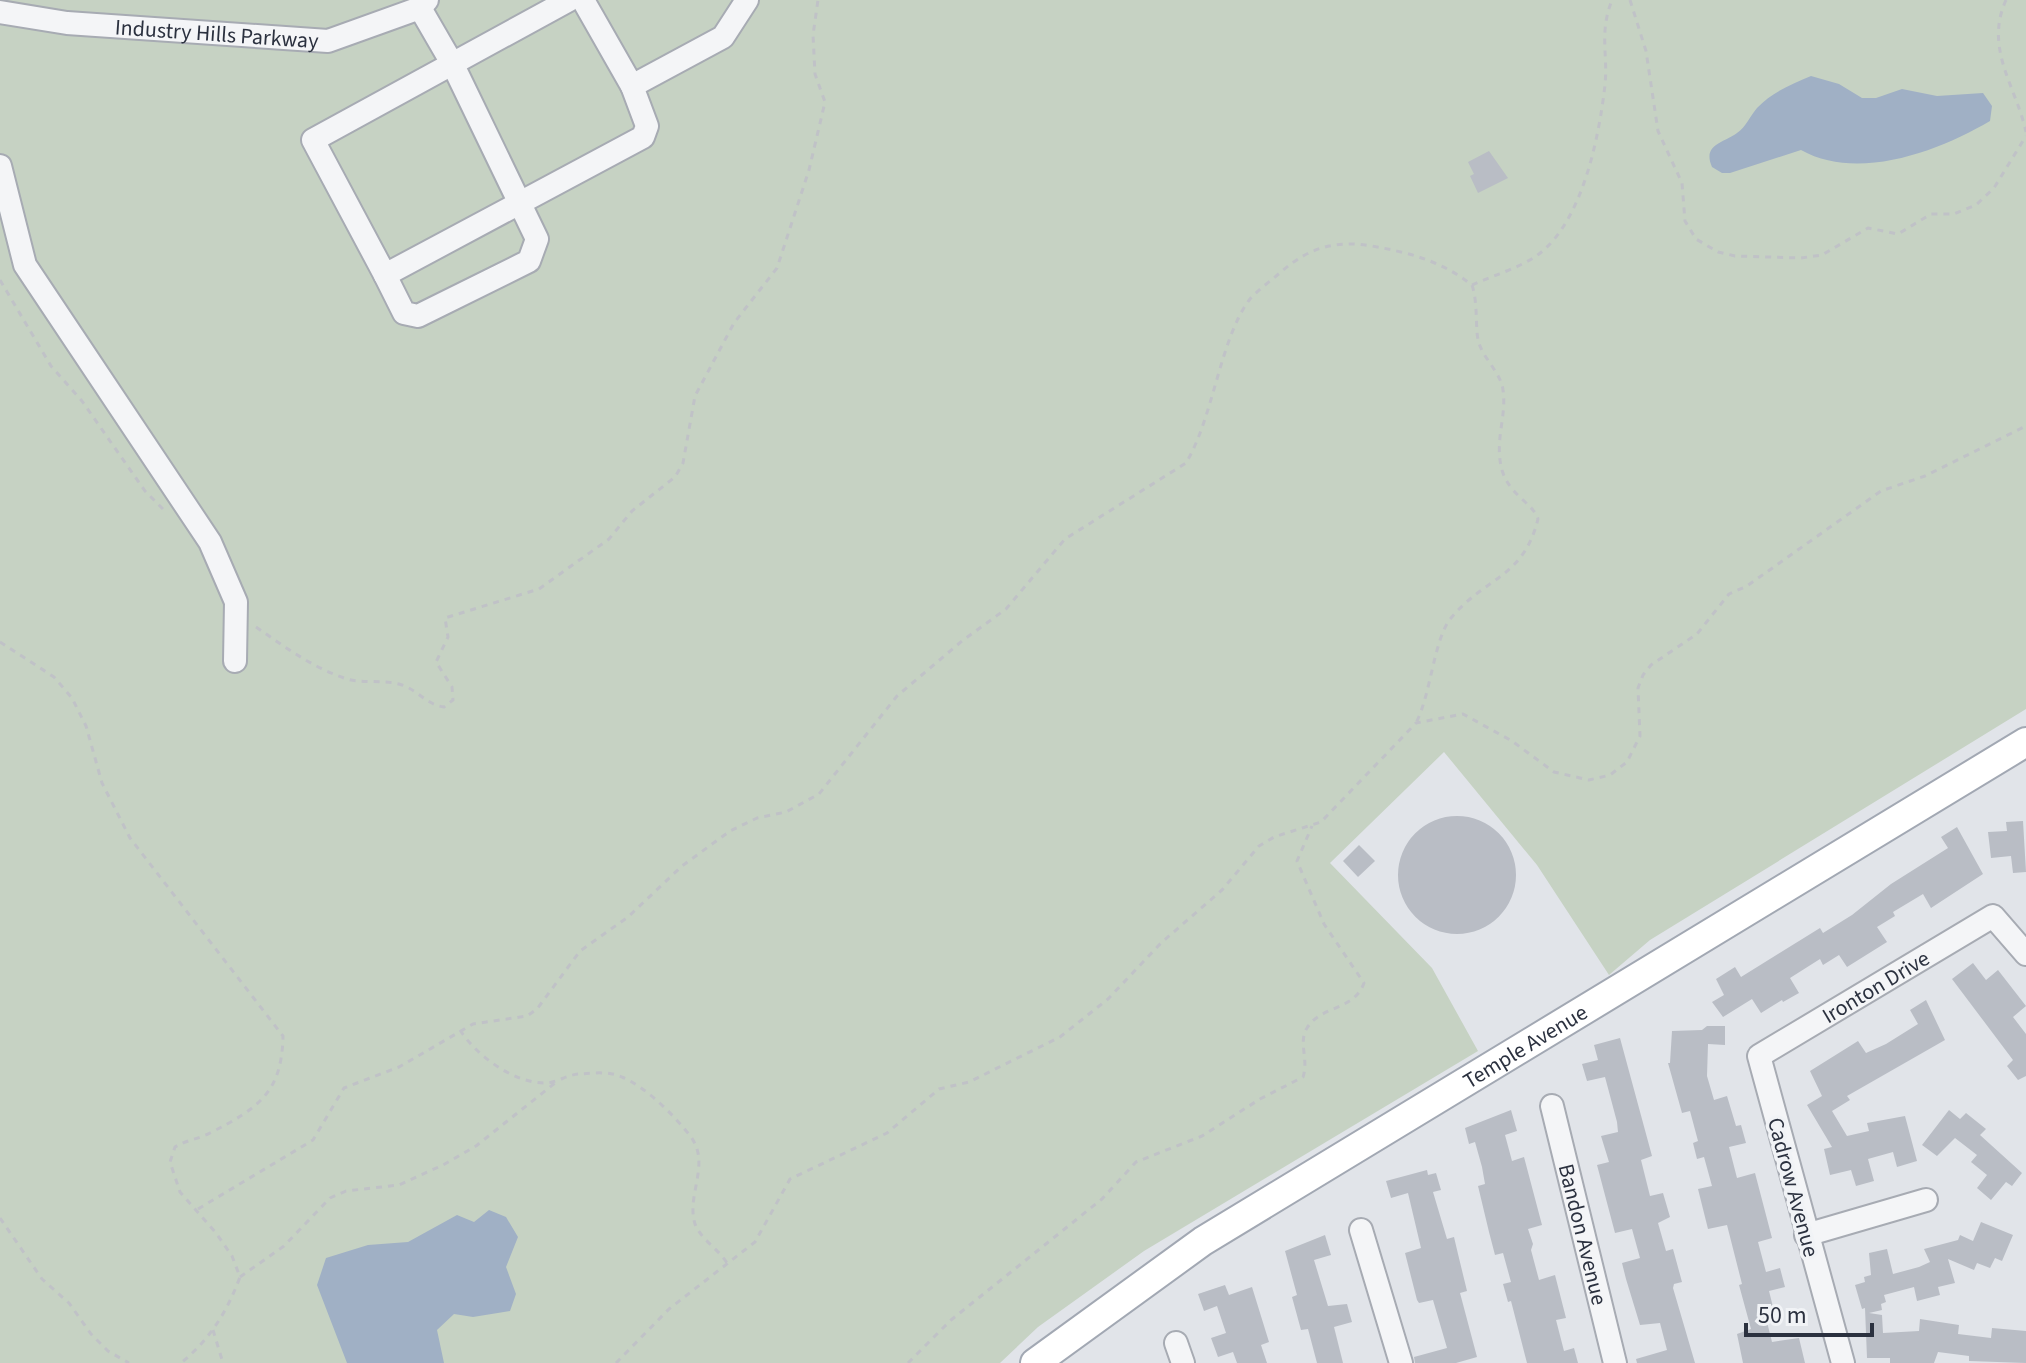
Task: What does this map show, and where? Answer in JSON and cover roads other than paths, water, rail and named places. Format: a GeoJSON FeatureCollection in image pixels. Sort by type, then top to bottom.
{"type":"FeatureCollection","features":[{"type":"Feature","properties":{"kind":"main road","name":"Temple Avenue"},"geometry":{"type":"LineString","coordinates":[[1035,1363],[1203,1241],[2026,742]]}},
{"type":"Feature","properties":{"kind":"street"},"geometry":{"type":"LineString","coordinates":[[424,4],[453,65],[519,204],[537,239],[529,261],[418,316],[404,313],[313,140],[453,65],[569,0]]}},
{"type":"Feature","properties":{"kind":"street"},"geometry":{"type":"LineString","coordinates":[[385,275],[643,137],[647,126],[632,86],[583,0]]}},
{"type":"Feature","properties":{"kind":"street"},"geometry":{"type":"LineString","coordinates":[[632,86],[723,37],[747,0]]}},
{"type":"Feature","properties":{"kind":"street","name":"Industry Hills Parkway"},"geometry":{"type":"LineString","coordinates":[[0,12],[67,23],[328,41],[424,4]]}},
{"type":"Feature","properties":{"kind":"street"},"geometry":{"type":"LineString","coordinates":[[0,166],[25,265],[210,542],[236,602],[235,661]]}},
{"type":"Feature","properties":{"kind":"street","name":"Ironton Drive"},"geometry":{"type":"LineString","coordinates":[[1759,1056],[1993,916],[2026,954]]}},
{"type":"Feature","properties":{"kind":"street","name":"Cadrow Avenue"},"geometry":{"type":"LineString","coordinates":[[1759,1056],[1843,1363]]}},
{"type":"Feature","properties":{"kind":"street","name":"Bandon Avenue"},"geometry":{"type":"LineString","coordinates":[[1552,1106],[1615,1363]]}},
{"type":"Feature","properties":{"kind":"street"},"geometry":{"type":"LineString","coordinates":[[1806,1235],[1926,1200]]}},
{"type":"Feature","properties":{"kind":"street"},"geometry":{"type":"LineString","coordinates":[[1361,1230],[1401,1363]]}},
{"type":"Feature","properties":{"kind":"water"},"geometry":{"type":"Polygon","coordinates":[[[1811,76],[1839,84],[1862,98],[1876,98],[1902,89],[1937,96],[1983,93],[1992,106],[1990,121],[1947,143],[1898,159],[1847,163],[1823,159],[1801,150],[1730,173],[1722,173],[1712,167],[1710,153],[1716,145],[1740,131],[1769,97],[1811,76]]]}},
{"type":"Feature","properties":{"kind":"water"},"geometry":{"type":"Polygon","coordinates":[[[489,1210],[506,1217],[518,1237],[506,1267],[516,1294],[510,1311],[473,1317],[454,1314],[437,1330],[444,1363],[347,1363],[317,1285],[326,1258],[368,1245],[408,1242],[457,1215],[474,1222],[489,1210]]]}}]}
